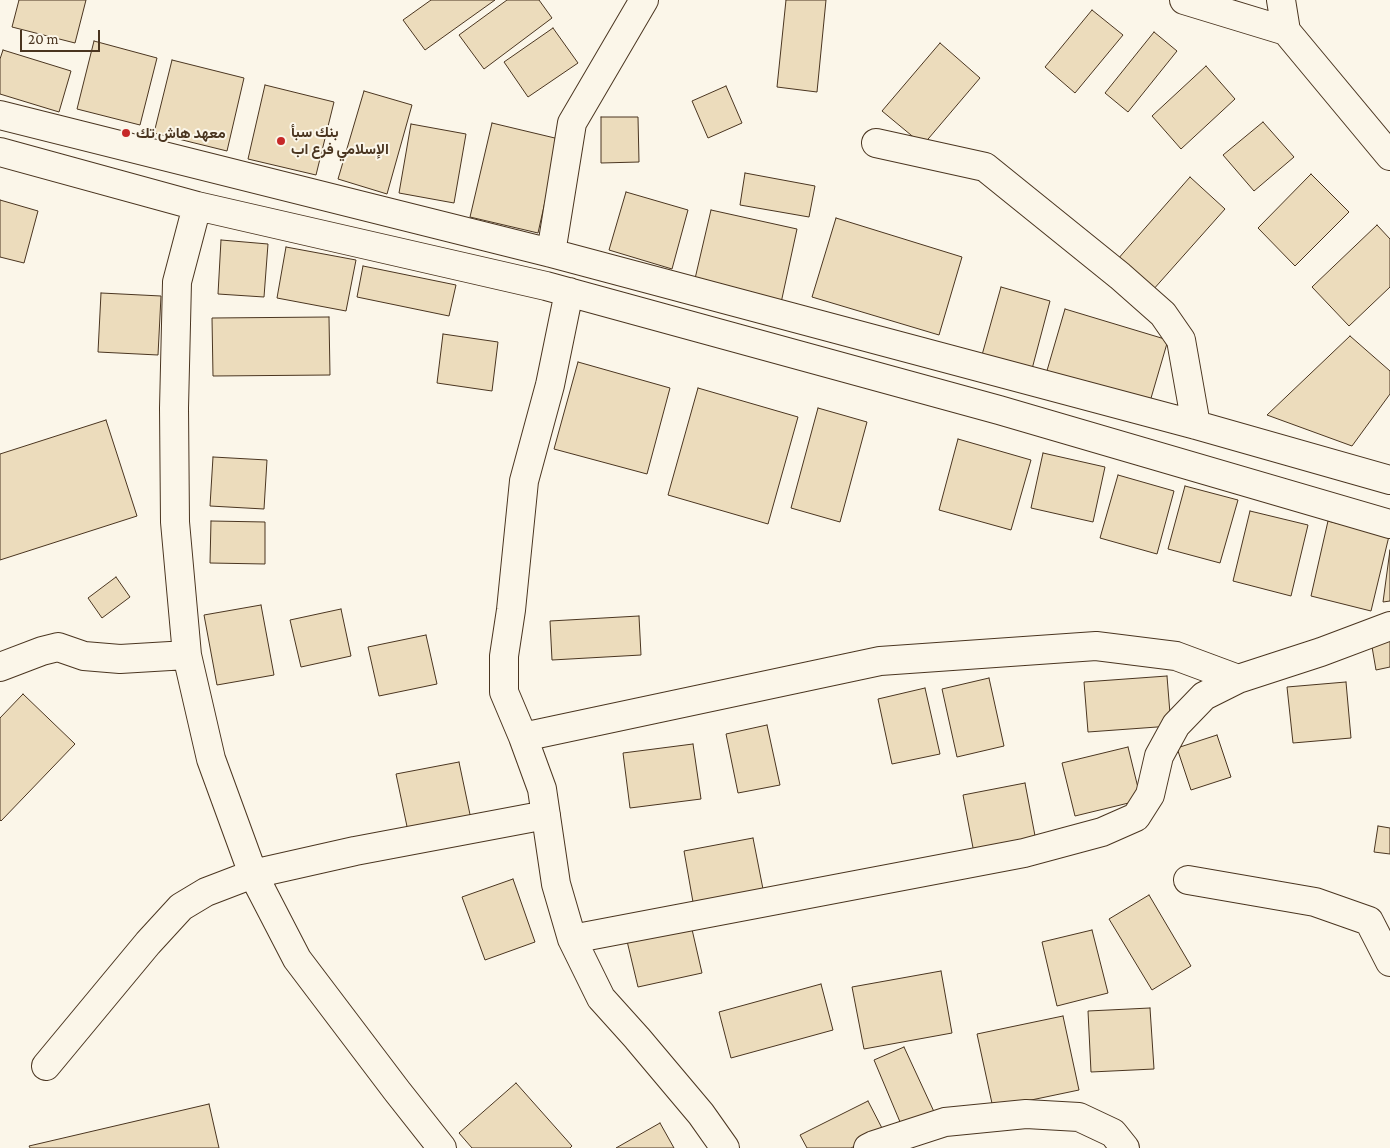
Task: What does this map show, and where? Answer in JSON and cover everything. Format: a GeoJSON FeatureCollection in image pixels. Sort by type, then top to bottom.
{"type":"FeatureCollection","features":[{"type":"Feature","properties":{"kind":"street"},"geometry":{"type":"LineString","coordinates":[[551,253],[572,124],[644,0]]}},
{"type":"Feature","properties":{"kind":"street"},"geometry":{"type":"LineString","coordinates":[[1184,0],[1286,31]]}},
{"type":"Feature","properties":{"kind":"street"},"geometry":{"type":"LineString","coordinates":[[1281,0],[1286,31],[1390,156]]}},
{"type":"Feature","properties":{"kind":"street"},"geometry":{"type":"LineString","coordinates":[[0,115],[551,253],[1196,425],[1390,480]]}},
{"type":"Feature","properties":{"kind":"street"},"geometry":{"type":"LineString","coordinates":[[876,143],[984,167],[1120,276],[1163,314],[1181,340],[1196,425]]}},
{"type":"Feature","properties":{"kind":"street"},"geometry":{"type":"LineString","coordinates":[[0,152],[197,206],[569,292],[999,410],[1390,524]]}},
{"type":"Feature","properties":{"kind":"street"},"geometry":{"type":"LineString","coordinates":[[197,206],[177,282],[174,522],[187,654],[211,759],[253,874],[297,959],[396,1091],[442,1148]]}},
{"type":"Feature","properties":{"kind":"street"},"geometry":{"type":"LineString","coordinates":[[569,292],[550,385],[524,481],[511,610],[504,656],[504,692],[542,789],[556,884],[572,939],[600,998],[637,1038],[701,1114],[725,1148]]}},
{"type":"Feature","properties":{"kind":"street"},"geometry":{"type":"LineString","coordinates":[[572,939],[1024,854],[1102,832],[1136,817],[1150,795],[1159,756],[1176,726],[1204,696],[1238,679],[1321,652],[1390,626]]}},
{"type":"Feature","properties":{"kind":"street"},"geometry":{"type":"LineString","coordinates":[[523,737],[880,662],[1096,646],[1176,656],[1238,679]]}},
{"type":"Feature","properties":{"kind":"street"},"geometry":{"type":"LineString","coordinates":[[0,667],[58,647],[84,656],[120,659],[187,654]]}},
{"type":"Feature","properties":{"kind":"street"},"geometry":{"type":"LineString","coordinates":[[46,1066],[148,943],[181,907],[206,892],[253,874],[355,851],[546,815]]}},
{"type":"Feature","properties":{"kind":"street"},"geometry":{"type":"LineString","coordinates":[[1188,880],[1315,902],[1369,921],[1390,962]]}},
{"type":"Feature","properties":{"kind":"street"},"geometry":{"type":"LineString","coordinates":[[868,1148],[945,1122],[1026,1114],[1079,1117],[1113,1133],[1125,1148]]}},
{"type":"Feature","properties":{"kind":"building"},"geometry":{"type":"Polygon","coordinates":[[[19,0],[86,0],[75,43],[12,27],[19,0]]]}},
{"type":"Feature","properties":{"kind":"building"},"geometry":{"type":"Polygon","coordinates":[[[431,0],[495,0],[425,50],[403,20],[431,0]]]}},
{"type":"Feature","properties":{"kind":"building"},"geometry":{"type":"Polygon","coordinates":[[[507,0],[539,0],[552,18],[484,69],[459,35],[507,0]]]}},
{"type":"Feature","properties":{"kind":"building"},"geometry":{"type":"Polygon","coordinates":[[[786,0],[826,0],[817,92],[777,87],[786,0]]]}},
{"type":"Feature","properties":{"kind":"building"},"geometry":{"type":"Polygon","coordinates":[[[1092,10],[1123,35],[1075,93],[1045,67],[1092,10]]]}},
{"type":"Feature","properties":{"kind":"building"},"geometry":{"type":"Polygon","coordinates":[[[553,28],[578,63],[528,97],[504,62],[553,28]]]}},
{"type":"Feature","properties":{"kind":"building"},"geometry":{"type":"Polygon","coordinates":[[[1154,32],[1177,51],[1128,112],[1105,93],[1154,32]]]}},
{"type":"Feature","properties":{"kind":"building"},"geometry":{"type":"Polygon","coordinates":[[[94,41],[157,58],[140,125],[77,109],[94,41]]]}},
{"type":"Feature","properties":{"kind":"building"},"geometry":{"type":"Polygon","coordinates":[[[940,43],[980,78],[923,145],[882,111],[940,43]]]}},
{"type":"Feature","properties":{"kind":"building"},"geometry":{"type":"Polygon","coordinates":[[[3,50],[71,71],[59,112],[0,94],[0,59],[3,50]]]}},
{"type":"Feature","properties":{"kind":"building"},"geometry":{"type":"Polygon","coordinates":[[[172,60],[244,78],[227,151],[154,133],[172,60]]]}},
{"type":"Feature","properties":{"kind":"building"},"geometry":{"type":"Polygon","coordinates":[[[1206,66],[1235,99],[1181,149],[1152,116],[1206,66]]]}},
{"type":"Feature","properties":{"kind":"building"},"geometry":{"type":"Polygon","coordinates":[[[265,85],[334,102],[316,175],[248,159],[265,85]]]}},
{"type":"Feature","properties":{"kind":"building"},"geometry":{"type":"Polygon","coordinates":[[[726,86],[742,123],[708,138],[692,101],[726,86]]]}},
{"type":"Feature","properties":{"kind":"building"},"geometry":{"type":"Polygon","coordinates":[[[364,91],[412,105],[387,194],[338,179],[364,91]]]}},
{"type":"Feature","properties":{"kind":"building"},"geometry":{"type":"Polygon","coordinates":[[[601,117],[638,117],[639,162],[601,163],[601,117]]]}},
{"type":"Feature","properties":{"kind":"building"},"geometry":{"type":"Polygon","coordinates":[[[1263,122],[1294,157],[1254,191],[1223,155],[1263,122]]]}},
{"type":"Feature","properties":{"kind":"building"},"geometry":{"type":"Polygon","coordinates":[[[492,123],[559,139],[538,233],[470,217],[492,123]]]}},
{"type":"Feature","properties":{"kind":"building"},"geometry":{"type":"Polygon","coordinates":[[[411,124],[466,134],[454,203],[399,193],[411,124]]]}},
{"type":"Feature","properties":{"kind":"building"},"geometry":{"type":"Polygon","coordinates":[[[745,173],[815,186],[809,217],[740,205],[745,173]]]}},
{"type":"Feature","properties":{"kind":"building"},"geometry":{"type":"Polygon","coordinates":[[[1311,174],[1349,212],[1295,266],[1258,228],[1311,174]]]}},
{"type":"Feature","properties":{"kind":"building"},"geometry":{"type":"Polygon","coordinates":[[[1190,177],[1225,209],[1152,291],[1117,260],[1190,177]]]}},
{"type":"Feature","properties":{"kind":"building"},"geometry":{"type":"Polygon","coordinates":[[[626,192],[688,210],[672,269],[609,250],[626,192]]]}},
{"type":"Feature","properties":{"kind":"building"},"geometry":{"type":"Polygon","coordinates":[[[0,200],[38,211],[24,263],[0,257],[0,200]]]}},
{"type":"Feature","properties":{"kind":"building"},"geometry":{"type":"Polygon","coordinates":[[[711,210],[797,229],[781,303],[694,283],[711,210]]]}},
{"type":"Feature","properties":{"kind":"building"},"geometry":{"type":"Polygon","coordinates":[[[836,218],[962,257],[939,335],[812,297],[836,218]]]}},
{"type":"Feature","properties":{"kind":"building"},"geometry":{"type":"Polygon","coordinates":[[[1377,225],[1390,239],[1390,287],[1349,326],[1312,287],[1377,225]]]}},
{"type":"Feature","properties":{"kind":"building"},"geometry":{"type":"Polygon","coordinates":[[[221,240],[268,244],[264,297],[218,294],[221,240]]]}},
{"type":"Feature","properties":{"kind":"building"},"geometry":{"type":"Polygon","coordinates":[[[286,247],[356,260],[346,311],[277,298],[286,247]]]}},
{"type":"Feature","properties":{"kind":"building"},"geometry":{"type":"Polygon","coordinates":[[[363,266],[456,285],[449,316],[357,297],[363,266]]]}},
{"type":"Feature","properties":{"kind":"building"},"geometry":{"type":"Polygon","coordinates":[[[1001,287],[1050,301],[1032,369],[982,355],[1001,287]]]}},
{"type":"Feature","properties":{"kind":"building"},"geometry":{"type":"Polygon","coordinates":[[[101,293],[161,296],[158,355],[98,352],[101,293]]]}},
{"type":"Feature","properties":{"kind":"building"},"geometry":{"type":"Polygon","coordinates":[[[1065,309],[1168,340],[1149,405],[1046,374],[1065,309]]]}},
{"type":"Feature","properties":{"kind":"building"},"geometry":{"type":"Polygon","coordinates":[[[329,317],[330,375],[213,376],[212,318],[329,317]]]}},
{"type":"Feature","properties":{"kind":"building"},"geometry":{"type":"Polygon","coordinates":[[[443,334],[498,342],[492,391],[437,383],[443,334]]]}},
{"type":"Feature","properties":{"kind":"building"},"geometry":{"type":"Polygon","coordinates":[[[1350,336],[1390,371],[1390,394],[1352,446],[1267,415],[1350,336]]]}},
{"type":"Feature","properties":{"kind":"building"},"geometry":{"type":"Polygon","coordinates":[[[578,362],[670,388],[647,474],[554,449],[578,362]]]}},
{"type":"Feature","properties":{"kind":"building"},"geometry":{"type":"Polygon","coordinates":[[[698,388],[798,417],[768,524],[668,495],[698,388]]]}},
{"type":"Feature","properties":{"kind":"building"},"geometry":{"type":"Polygon","coordinates":[[[818,408],[867,422],[840,522],[791,508],[818,408]]]}},
{"type":"Feature","properties":{"kind":"building"},"geometry":{"type":"Polygon","coordinates":[[[106,420],[137,516],[0,560],[0,454],[106,420]]]}},
{"type":"Feature","properties":{"kind":"building"},"geometry":{"type":"Polygon","coordinates":[[[958,439],[1031,460],[1011,530],[939,510],[958,439]]]}},
{"type":"Feature","properties":{"kind":"building"},"geometry":{"type":"Polygon","coordinates":[[[1043,453],[1105,467],[1093,522],[1031,508],[1043,453]]]}},
{"type":"Feature","properties":{"kind":"building"},"geometry":{"type":"Polygon","coordinates":[[[213,457],[267,460],[264,509],[210,506],[213,457]]]}},
{"type":"Feature","properties":{"kind":"building"},"geometry":{"type":"Polygon","coordinates":[[[1118,475],[1174,491],[1157,554],[1100,538],[1118,475]]]}},
{"type":"Feature","properties":{"kind":"building"},"geometry":{"type":"Polygon","coordinates":[[[1185,486],[1238,500],[1220,563],[1168,549],[1185,486]]]}},
{"type":"Feature","properties":{"kind":"building"},"geometry":{"type":"Polygon","coordinates":[[[1250,511],[1308,525],[1291,596],[1233,581],[1250,511]]]}},
{"type":"Feature","properties":{"kind":"building"},"geometry":{"type":"Polygon","coordinates":[[[211,521],[265,522],[265,564],[210,563],[211,521]]]}},
{"type":"Feature","properties":{"kind":"building"},"geometry":{"type":"Polygon","coordinates":[[[1328,521],[1389,536],[1371,611],[1311,596],[1328,521]]]}},
{"type":"Feature","properties":{"kind":"building"},"geometry":{"type":"Polygon","coordinates":[[[1390,550],[1390,601],[1383,602],[1390,550]]]}},
{"type":"Feature","properties":{"kind":"building"},"geometry":{"type":"Polygon","coordinates":[[[116,577],[130,597],[102,618],[88,598],[116,577]]]}},
{"type":"Feature","properties":{"kind":"building"},"geometry":{"type":"Polygon","coordinates":[[[261,605],[274,675],[217,685],[204,615],[261,605]]]}},
{"type":"Feature","properties":{"kind":"building"},"geometry":{"type":"Polygon","coordinates":[[[341,609],[351,656],[301,667],[290,620],[341,609]]]}},
{"type":"Feature","properties":{"kind":"building"},"geometry":{"type":"Polygon","coordinates":[[[639,616],[641,655],[552,660],[550,621],[639,616]]]}},
{"type":"Feature","properties":{"kind":"building"},"geometry":{"type":"Polygon","coordinates":[[[426,635],[437,684],[379,696],[368,647],[426,635]]]}},
{"type":"Feature","properties":{"kind":"building"},"geometry":{"type":"Polygon","coordinates":[[[1390,637],[1390,667],[1376,670],[1371,641],[1390,637]]]}},
{"type":"Feature","properties":{"kind":"building"},"geometry":{"type":"Polygon","coordinates":[[[1167,676],[1171,726],[1088,732],[1084,682],[1167,676]]]}},
{"type":"Feature","properties":{"kind":"building"},"geometry":{"type":"Polygon","coordinates":[[[989,678],[1004,746],[957,757],[942,689],[989,678]]]}},
{"type":"Feature","properties":{"kind":"building"},"geometry":{"type":"Polygon","coordinates":[[[1346,682],[1351,738],[1293,743],[1287,687],[1346,682]]]}},
{"type":"Feature","properties":{"kind":"building"},"geometry":{"type":"Polygon","coordinates":[[[925,688],[940,754],[892,764],[878,699],[925,688]]]}},
{"type":"Feature","properties":{"kind":"building"},"geometry":{"type":"Polygon","coordinates":[[[23,694],[75,744],[1,821],[0,718],[23,694]]]}},
{"type":"Feature","properties":{"kind":"building"},"geometry":{"type":"Polygon","coordinates":[[[767,725],[780,785],[738,793],[726,734],[767,725]]]}},
{"type":"Feature","properties":{"kind":"building"},"geometry":{"type":"Polygon","coordinates":[[[1217,735],[1231,777],[1191,790],[1177,748],[1217,735]]]}},
{"type":"Feature","properties":{"kind":"building"},"geometry":{"type":"Polygon","coordinates":[[[693,744],[701,799],[630,808],[623,753],[693,744]]]}},
{"type":"Feature","properties":{"kind":"building"},"geometry":{"type":"Polygon","coordinates":[[[1128,747],[1141,800],[1075,816],[1062,763],[1128,747]]]}},
{"type":"Feature","properties":{"kind":"building"},"geometry":{"type":"Polygon","coordinates":[[[459,762],[472,824],[409,836],[396,774],[459,762]]]}},
{"type":"Feature","properties":{"kind":"building"},"geometry":{"type":"Polygon","coordinates":[[[1025,783],[1036,841],[974,853],[963,795],[1025,783]]]}},
{"type":"Feature","properties":{"kind":"building"},"geometry":{"type":"Polygon","coordinates":[[[1378,826],[1390,828],[1390,854],[1374,852],[1378,826]]]}},
{"type":"Feature","properties":{"kind":"building"},"geometry":{"type":"Polygon","coordinates":[[[753,838],[763,889],[693,902],[684,851],[753,838]]]}},
{"type":"Feature","properties":{"kind":"building"},"geometry":{"type":"Polygon","coordinates":[[[513,879],[535,942],[485,960],[462,897],[513,879]]]}},
{"type":"Feature","properties":{"kind":"building"},"geometry":{"type":"Polygon","coordinates":[[[1149,895],[1191,966],[1152,990],[1109,919],[1149,895]]]}},
{"type":"Feature","properties":{"kind":"building"},"geometry":{"type":"Polygon","coordinates":[[[691,925],[702,973],[638,987],[627,941],[691,925]]]}},
{"type":"Feature","properties":{"kind":"building"},"geometry":{"type":"Polygon","coordinates":[[[1092,930],[1108,993],[1057,1006],[1042,942],[1092,930]]]}},
{"type":"Feature","properties":{"kind":"building"},"geometry":{"type":"Polygon","coordinates":[[[941,971],[952,1033],[864,1049],[852,987],[941,971]]]}},
{"type":"Feature","properties":{"kind":"building"},"geometry":{"type":"Polygon","coordinates":[[[821,984],[833,1030],[731,1058],[719,1012],[821,984]]]}},
{"type":"Feature","properties":{"kind":"building"},"geometry":{"type":"Polygon","coordinates":[[[1150,1008],[1154,1069],[1091,1072],[1088,1011],[1150,1008]]]}},
{"type":"Feature","properties":{"kind":"building"},"geometry":{"type":"Polygon","coordinates":[[[1063,1016],[1079,1090],[993,1108],[977,1034],[1063,1016]]]}},
{"type":"Feature","properties":{"kind":"building"},"geometry":{"type":"Polygon","coordinates":[[[904,1047],[936,1116],[903,1129],[874,1060],[904,1047]]]}},
{"type":"Feature","properties":{"kind":"building"},"geometry":{"type":"Polygon","coordinates":[[[516,1083],[572,1146],[570,1148],[472,1148],[459,1133],[516,1083]]]}},
{"type":"Feature","properties":{"kind":"building"},"geometry":{"type":"Polygon","coordinates":[[[868,1101],[884,1132],[851,1148],[807,1148],[800,1135],[868,1101]]]}},
{"type":"Feature","properties":{"kind":"building"},"geometry":{"type":"Polygon","coordinates":[[[209,1104],[219,1148],[30,1148],[29,1146],[209,1104]]]}},
{"type":"Feature","properties":{"kind":"building"},"geometry":{"type":"Polygon","coordinates":[[[660,1123],[674,1148],[616,1148],[660,1123]]]}},
{"type":"Feature","properties":{"kind":"place","name":"معهد هاش تك"},"geometry":{"type":"Point","coordinates":[126,133]}},
{"type":"Feature","properties":{"kind":"place","name":"بنك سبأ الإسلامي فرع اب"},"geometry":{"type":"Point","coordinates":[281,141]}}]}
